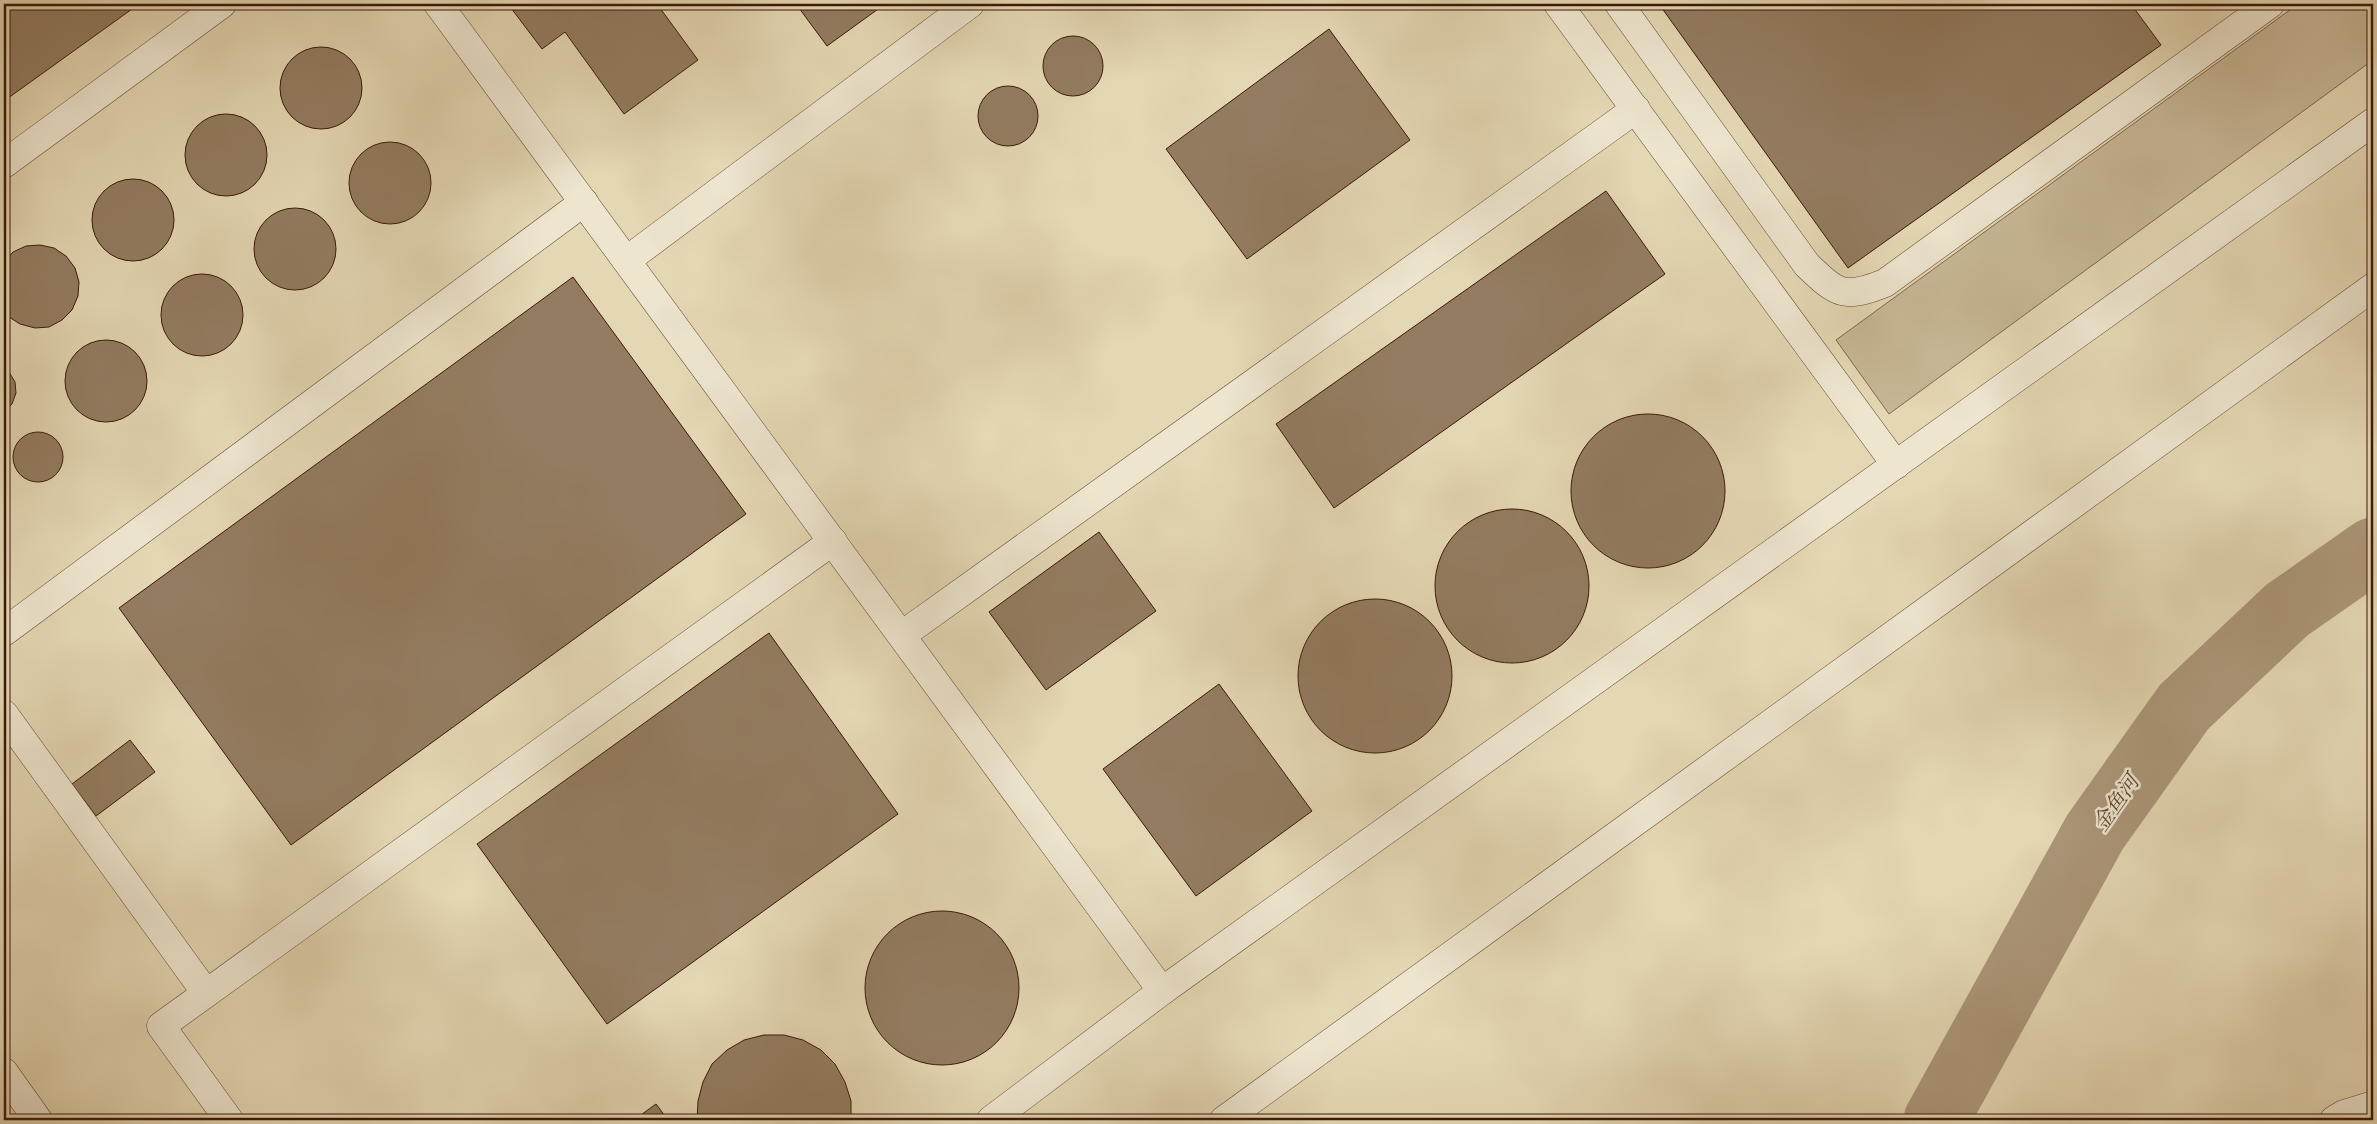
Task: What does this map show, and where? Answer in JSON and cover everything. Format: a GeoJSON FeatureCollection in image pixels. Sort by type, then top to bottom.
{"type":"FeatureCollection","features":[{"type":"Feature","properties":{"kind":"street"},"geometry":{"type":"LineString","coordinates":[[4,164],[222,4]]}},
{"type":"Feature","properties":{"kind":"street"},"geometry":{"type":"LineString","coordinates":[[438,4],[1162,991]]}},
{"type":"Feature","properties":{"kind":"street"},"geometry":{"type":"LineString","coordinates":[[627,260],[970,4]]}},
{"type":"Feature","properties":{"kind":"street"},"geometry":{"type":"LineString","coordinates":[[1558,4],[1896,466]]}},
{"type":"Feature","properties":{"kind":"street"},"geometry":{"type":"LineString","coordinates":[[1619,4],[1808,265],[1828,286],[1846,293],[1863,292],[1885,283],[2270,4]]}},
{"type":"Feature","properties":{"kind":"street"},"geometry":{"type":"LineString","coordinates":[[902,635],[1636,109]]}},
{"type":"Feature","properties":{"kind":"street"},"geometry":{"type":"LineString","coordinates":[[991,1120],[1162,991],[2373,122]]}},
{"type":"Feature","properties":{"kind":"street"},"geometry":{"type":"LineString","coordinates":[[4,632],[584,202]]}},
{"type":"Feature","properties":{"kind":"street"},"geometry":{"type":"LineString","coordinates":[[1224,1120],[2373,287]]}},
{"type":"Feature","properties":{"kind":"street"},"geometry":{"type":"LineString","coordinates":[[229,1120],[161,1026],[833,541]]}},
{"type":"Feature","properties":{"kind":"street"},"geometry":{"type":"LineString","coordinates":[[4,714],[206,993]]}},
{"type":"Feature","properties":{"kind":"street"},"geometry":{"type":"LineString","coordinates":[[4,1072],[38,1120]]}},
{"type":"Feature","properties":{"kind":"street"},"geometry":{"type":"LineString","coordinates":[[2334,1120],[2344,1114],[2373,1105]]}},
{"type":"Feature","properties":{"kind":"shaded area"},"geometry":{"type":"Polygon","coordinates":[[[2298,4],[2373,4],[2373,60],[1889,414],[1836,340],[2298,4]]]}},
{"type":"Feature","properties":{"kind":"building"},"geometry":{"type":"Polygon","coordinates":[[[4,4],[139,4],[4,101],[4,4]]]}},
{"type":"Feature","properties":{"kind":"building"},"geometry":{"type":"Polygon","coordinates":[[[508,4],[657,4],[698,60],[624,114],[565,32],[542,49],[508,4]]]}},
{"type":"Feature","properties":{"kind":"building"},"geometry":{"type":"Polygon","coordinates":[[[796,4],[885,4],[827,46],[796,4]]]}},
{"type":"Feature","properties":{"kind":"building"},"geometry":{"type":"Polygon","coordinates":[[[1659,4],[2131,4],[2161,45],[1848,268],[1659,4]]]}},
{"type":"Feature","properties":{"kind":"building"},"geometry":{"type":"Polygon","coordinates":[[[1329,29],[1410,140],[1247,259],[1166,149],[1329,29]]]}},
{"type":"Feature","properties":{"kind":"building"},"geometry":{"type":"Polygon","coordinates":[[[1067,36],[1079,36],[1095,44],[1101,54],[1103,66],[1101,78],[1095,88],[1079,96],[1067,96],[1051,88],[1043,72],[1043,60],[1051,44],[1067,36]]]}},
{"type":"Feature","properties":{"kind":"building"},"geometry":{"type":"Polygon","coordinates":[[[313,47],[329,47],[344,54],[355,65],[362,80],[359,104],[350,117],[329,129],[313,129],[298,122],[287,111],[280,96],[280,80],[287,65],[298,54],[313,47]]]}},
{"type":"Feature","properties":{"kind":"building"},"geometry":{"type":"Polygon","coordinates":[[[1002,86],[1014,86],[1030,94],[1036,104],[1038,116],[1036,128],[1030,138],[1014,146],[1002,146],[986,138],[978,122],[978,110],[986,94],[1002,86]]]}},
{"type":"Feature","properties":{"kind":"building"},"geometry":{"type":"Polygon","coordinates":[[[218,114],[234,114],[249,121],[260,132],[267,147],[264,171],[255,184],[234,196],[218,196],[203,189],[192,178],[185,163],[185,147],[192,132],[203,121],[218,114]]]}},
{"type":"Feature","properties":{"kind":"building"},"geometry":{"type":"Polygon","coordinates":[[[382,142],[398,142],[413,149],[424,160],[431,175],[428,199],[419,212],[398,224],[382,224],[367,217],[356,206],[349,191],[349,175],[356,160],[367,149],[382,142]]]}},
{"type":"Feature","properties":{"kind":"building"},"geometry":{"type":"Polygon","coordinates":[[[125,179],[141,179],[156,186],[167,197],[174,212],[171,236],[162,249],[141,261],[125,261],[110,254],[99,243],[92,228],[92,212],[99,197],[110,186],[125,179]]]}},
{"type":"Feature","properties":{"kind":"building"},"geometry":{"type":"Polygon","coordinates":[[[1606,191],[1665,274],[1334,508],[1276,424],[1606,191]]]}},
{"type":"Feature","properties":{"kind":"building"},"geometry":{"type":"Polygon","coordinates":[[[287,208],[303,208],[318,215],[329,226],[336,241],[333,265],[324,278],[303,290],[287,290],[272,283],[261,272],[254,257],[254,241],[261,226],[272,215],[287,208]]]}},
{"type":"Feature","properties":{"kind":"building"},"geometry":{"type":"Polygon","coordinates":[[[40,245],[54,248],[66,256],[75,268],[79,282],[78,296],[72,310],[62,320],[49,327],[35,328],[20,324],[9,317],[4,310],[4,262],[13,252],[26,246],[40,245]]]}},
{"type":"Feature","properties":{"kind":"building"},"geometry":{"type":"Polygon","coordinates":[[[194,274],[210,274],[225,281],[236,292],[243,307],[240,331],[231,344],[210,356],[194,356],[179,349],[168,338],[161,323],[161,307],[168,292],[179,281],[194,274]]]}},
{"type":"Feature","properties":{"kind":"building"},"geometry":{"type":"Polygon","coordinates":[[[573,277],[746,514],[291,845],[119,608],[573,277]]]}},
{"type":"Feature","properties":{"kind":"building"},"geometry":{"type":"Polygon","coordinates":[[[98,340],[114,340],[129,347],[140,358],[147,373],[144,397],[135,410],[114,422],[98,422],[83,415],[72,404],[65,389],[65,373],[72,358],[83,347],[98,340]]]}},
{"type":"Feature","properties":{"kind":"building"},"geometry":{"type":"Polygon","coordinates":[[[4,368],[15,382],[16,393],[12,404],[4,412],[4,368]]]}},
{"type":"Feature","properties":{"kind":"building"},"geometry":{"type":"Polygon","coordinates":[[[1648,414],[1677,420],[1691,427],[1702,437],[1712,448],[1719,462],[1725,491],[1719,520],[1712,534],[1702,545],[1691,555],[1677,562],[1648,568],[1619,562],[1605,555],[1594,545],[1584,534],[1577,520],[1571,491],[1577,462],[1584,448],[1594,437],[1605,427],[1619,420],[1648,414]]]}},
{"type":"Feature","properties":{"kind":"building"},"geometry":{"type":"Polygon","coordinates":[[[33,432],[43,432],[56,439],[63,452],[63,462],[56,475],[43,482],[33,482],[24,478],[17,471],[13,462],[13,452],[17,443],[24,436],[33,432]]]}},
{"type":"Feature","properties":{"kind":"building"},"geometry":{"type":"Polygon","coordinates":[[[1512,509],[1541,515],[1555,522],[1566,532],[1576,543],[1583,557],[1589,586],[1583,615],[1576,629],[1566,640],[1555,650],[1541,657],[1512,663],[1483,657],[1469,650],[1458,640],[1448,629],[1441,615],[1435,586],[1441,557],[1448,543],[1458,532],[1469,522],[1483,515],[1512,509]]]}},
{"type":"Feature","properties":{"kind":"building"},"geometry":{"type":"Polygon","coordinates":[[[1099,532],[1156,611],[1046,690],[989,612],[1099,532]]]}},
{"type":"Feature","properties":{"kind":"building"},"geometry":{"type":"Polygon","coordinates":[[[1375,599],[1404,605],[1418,612],[1429,622],[1439,633],[1446,647],[1452,676],[1446,705],[1439,719],[1429,730],[1418,740],[1404,747],[1375,753],[1346,747],[1332,740],[1321,730],[1311,719],[1304,705],[1298,676],[1304,647],[1311,633],[1321,622],[1332,612],[1346,605],[1375,599]]]}},
{"type":"Feature","properties":{"kind":"building"},"geometry":{"type":"Polygon","coordinates":[[[769,633],[898,814],[607,1024],[477,844],[769,633]]]}},
{"type":"Feature","properties":{"kind":"building"},"geometry":{"type":"Polygon","coordinates":[[[1219,684],[1312,811],[1196,896],[1103,769],[1219,684]]]}},
{"type":"Feature","properties":{"kind":"building"},"geometry":{"type":"Polygon","coordinates":[[[130,740],[155,772],[96,816],[72,784],[130,740]]]}},
{"type":"Feature","properties":{"kind":"building"},"geometry":{"type":"Polygon","coordinates":[[[942,911],[971,917],[985,924],[996,934],[1006,945],[1013,959],[1019,988],[1013,1017],[1006,1031],[996,1042],[985,1052],[971,1059],[942,1065],[913,1059],[899,1052],[888,1042],[878,1031],[871,1017],[865,988],[871,959],[878,945],[888,934],[899,924],[913,917],[942,911]]]}},
{"type":"Feature","properties":{"kind":"building"},"geometry":{"type":"Polygon","coordinates":[[[764,1035],[784,1035],[803,1040],[821,1050],[835,1064],[845,1082],[851,1101],[851,1120],[697,1120],[698,1101],[703,1082],[712,1064],[727,1050],[744,1040],[764,1035]]]}},
{"type":"Feature","properties":{"kind":"building"},"geometry":{"type":"Polygon","coordinates":[[[656,1104],[668,1120],[634,1120],[656,1104]]]}},
{"type":"Feature","properties":{"kind":"waterway","name":"金鱼河"},"geometry":{"type":"LineString","coordinates":[[1936,1120],[2095,832],[2184,707],[2287,610],[2373,550]]}}]}
